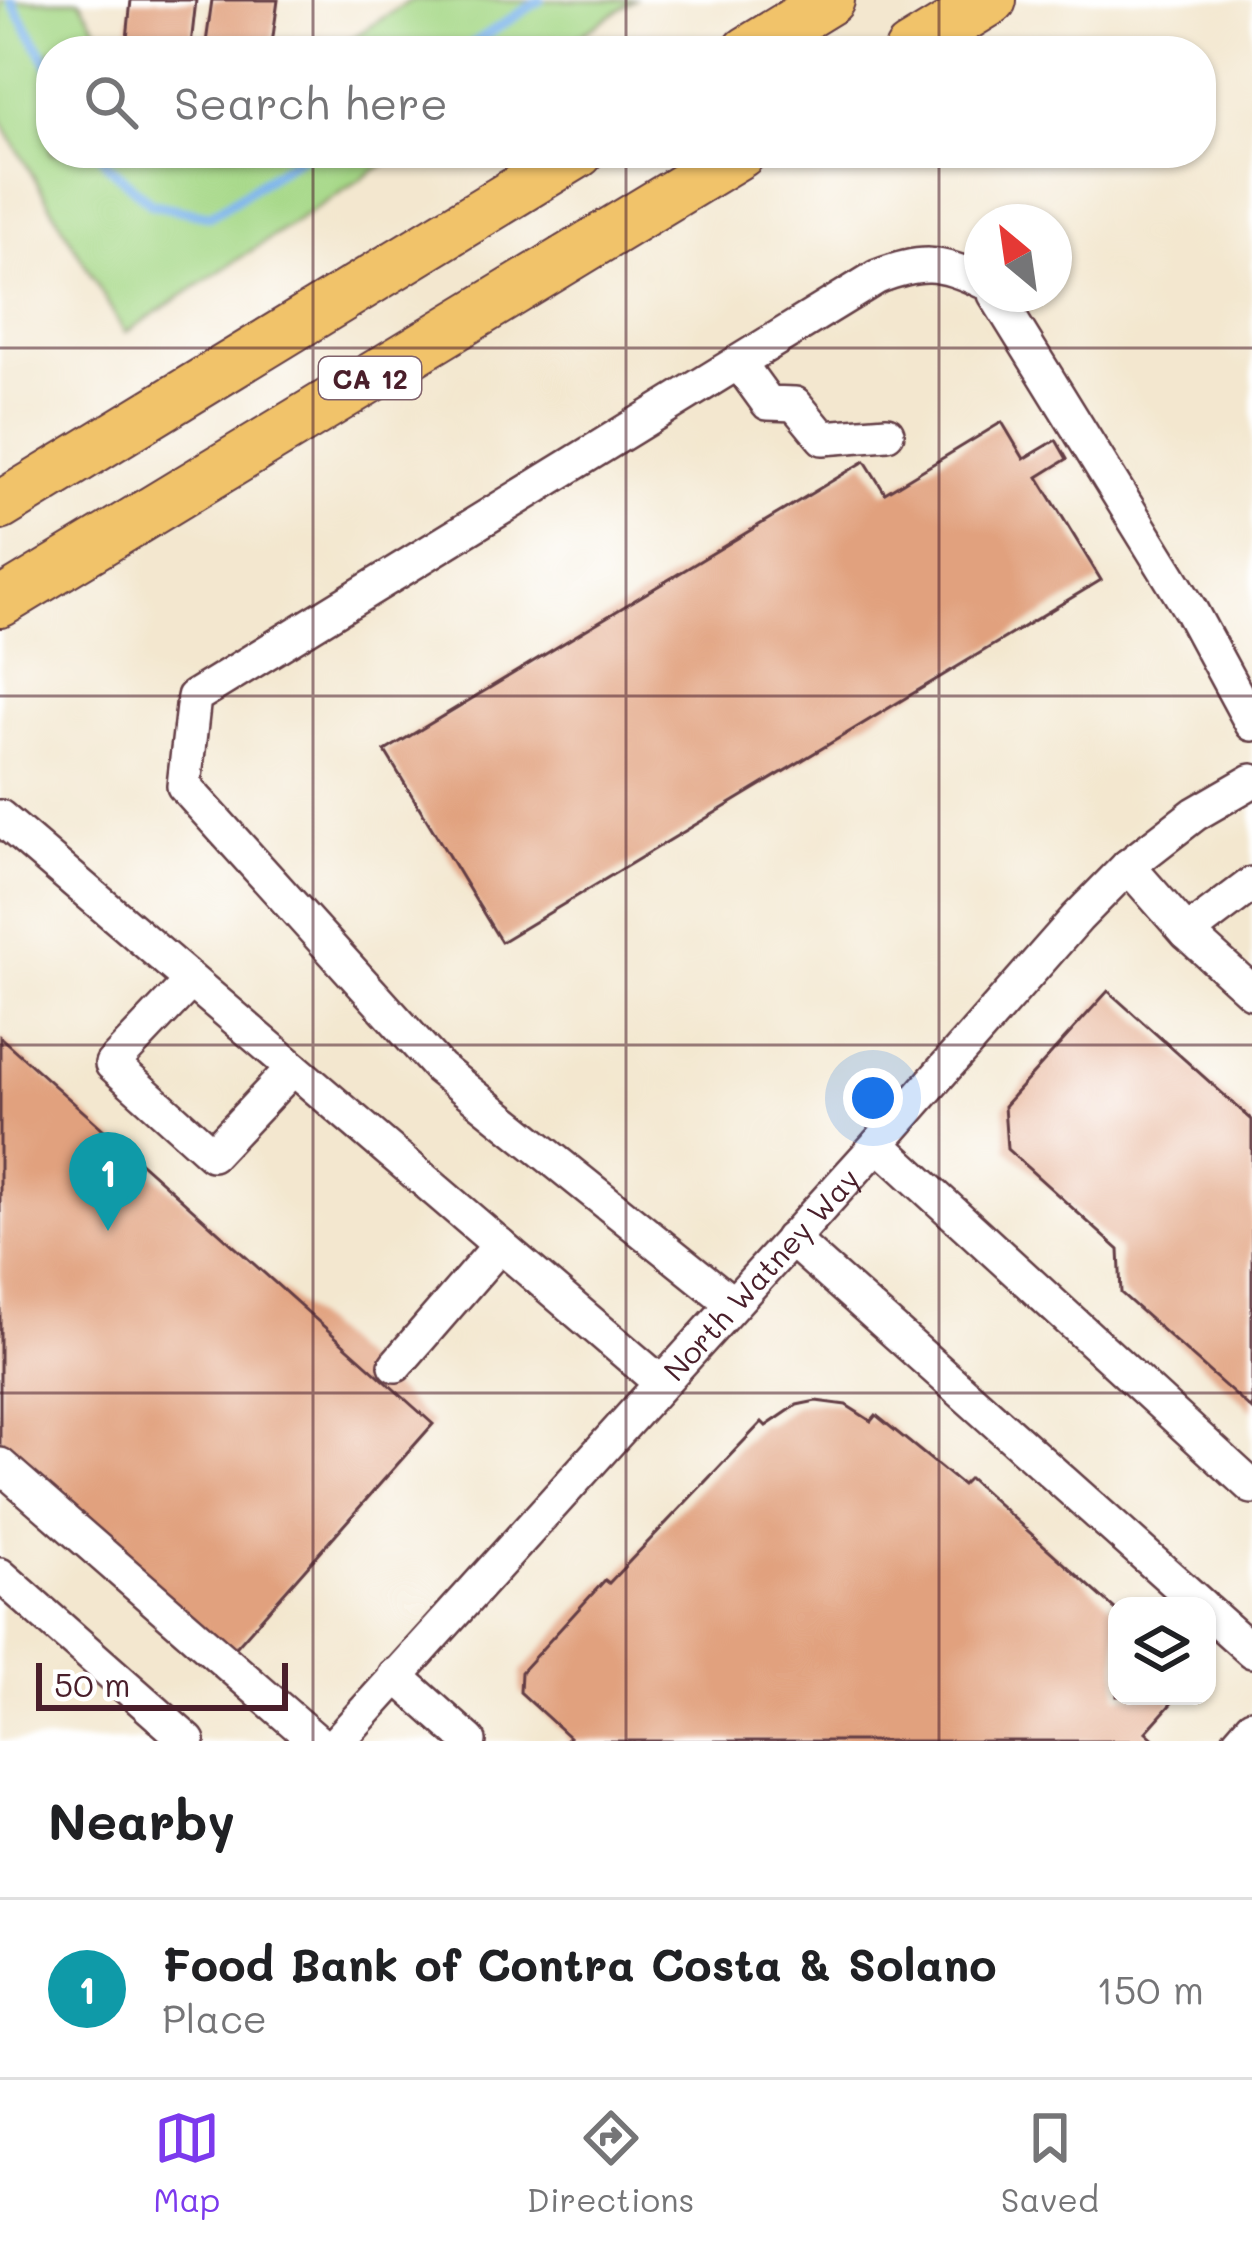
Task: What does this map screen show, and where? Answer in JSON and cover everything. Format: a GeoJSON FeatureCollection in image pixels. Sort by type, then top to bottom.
{"type":"FeatureCollection","features":[{"type":"Feature","properties":{"kind":"highway"},"geometry":{"type":"LineString","coordinates":[[771,36],[830,0]]}},
{"type":"Feature","properties":{"kind":"highway"},"geometry":{"type":"LineString","coordinates":[[933,36],[992,0]]}},
{"type":"Feature","properties":{"kind":"highway","name":"CA 12"},"geometry":{"type":"LineString","coordinates":[[0,506],[554,168]]}},
{"type":"Feature","properties":{"kind":"highway","name":"CA 12"},"geometry":{"type":"LineString","coordinates":[[0,603],[716,168]]}},
{"type":"Feature","properties":{"kind":"street"},"geometry":{"type":"LineString","coordinates":[[732,1304],[439,1068],[184,786],[194,697],[877,277],[910,264],[947,265],[964,273]]}},
{"type":"Feature","properties":{"kind":"street"},"geometry":{"type":"LineString","coordinates":[[1006,312],[1191,610],[1252,724]]}},
{"type":"Feature","properties":{"kind":"street"},"geometry":{"type":"LineString","coordinates":[[739,362],[767,404],[795,404],[823,438],[887,433]]}},
{"type":"Feature","properties":{"kind":"street","name":"North Watney Way"},"geometry":{"type":"LineString","coordinates":[[338,1741],[1127,866],[1196,814],[1252,781]]}},
{"type":"Feature","properties":{"kind":"street"},"geometry":{"type":"LineString","coordinates":[[0,817],[661,1383]]}},
{"type":"Feature","properties":{"kind":"street"},"geometry":{"type":"LineString","coordinates":[[1127,866],[1187,933],[1252,992]]}},
{"type":"Feature","properties":{"kind":"street"},"geometry":{"type":"LineString","coordinates":[[1187,933],[1252,884]]}},
{"type":"Feature","properties":{"kind":"street"},"geometry":{"type":"LineString","coordinates":[[191,981],[112,1064],[212,1154],[293,1068]]}},
{"type":"Feature","properties":{"kind":"street"},"geometry":{"type":"LineString","coordinates":[[878,1144],[1252,1487]]}},
{"type":"Feature","properties":{"kind":"street"},"geometry":{"type":"LineString","coordinates":[[791,1239],[1192,1597]]}},
{"type":"Feature","properties":{"kind":"street"},"geometry":{"type":"LineString","coordinates":[[396,1365],[500,1245]]}},
{"type":"Feature","properties":{"kind":"street"},"geometry":{"type":"LineString","coordinates":[[0,1465],[316,1741]]}},
{"type":"Feature","properties":{"kind":"street"},"geometry":{"type":"LineString","coordinates":[[0,1575],[182,1739]]}},
{"type":"Feature","properties":{"kind":"street"},"geometry":{"type":"LineString","coordinates":[[1216,1619],[1252,1651]]}},
{"type":"Feature","properties":{"kind":"street"},"geometry":{"type":"LineString","coordinates":[[395,1675],[469,1741]]}},
{"type":"Feature","properties":{"kind":"street"},"geometry":{"type":"LineString","coordinates":[[1239,1741],[1252,1726]]}},
{"type":"Feature","properties":{"kind":"green space"},"geometry":{"type":"Polygon","coordinates":[[[0,0],[80,0],[101,36],[36,36],[36,168],[378,168],[125,333],[0,119],[0,0]]]}},
{"type":"Feature","properties":{"kind":"green space"},"geometry":{"type":"Polygon","coordinates":[[[411,0],[634,0],[579,36],[355,36],[411,0]]]}},
{"type":"Feature","properties":{"kind":"building"},"geometry":{"type":"Polygon","coordinates":[[[131,0],[196,0],[192,36],[127,36],[131,0]]]}},
{"type":"Feature","properties":{"kind":"building"},"geometry":{"type":"Polygon","coordinates":[[[212,0],[278,0],[273,36],[207,36],[212,0]]]}},
{"type":"Feature","properties":{"kind":"building"},"geometry":{"type":"Polygon","coordinates":[[[1002,422],[1024,459],[1056,440],[1067,459],[1038,477],[1101,580],[501,942],[385,751],[865,461],[885,493],[1002,422]]]}},
{"type":"Feature","properties":{"kind":"building"},"geometry":{"type":"Polygon","coordinates":[[[1108,991],[1252,1120],[1252,1410],[1121,1293],[1119,1250],[1007,1149],[1004,1106],[1108,991]]]}},
{"type":"Feature","properties":{"kind":"building"},"geometry":{"type":"Polygon","coordinates":[[[0,1037],[433,1424],[229,1655],[0,1448],[0,1037]]]}},
{"type":"Feature","properties":{"kind":"building"},"geometry":{"type":"Polygon","coordinates":[[[816,1401],[846,1405],[871,1421],[876,1415],[962,1485],[969,1478],[1108,1603],[1108,1705],[1170,1705],[1146,1732],[1156,1741],[565,1741],[569,1737],[520,1692],[521,1672],[762,1422],[766,1426],[797,1405],[816,1401]]]}},
{"type":"Feature","properties":{"kind":"waterway"},"geometry":{"type":"LineString","coordinates":[[11,0],[36,43]]}},
{"type":"Feature","properties":{"kind":"waterway"},"geometry":{"type":"LineString","coordinates":[[485,36],[540,0]]}},
{"type":"Feature","properties":{"kind":"waterway"},"geometry":{"type":"LineString","coordinates":[[111,168],[151,204],[210,216],[283,168]]}},
{"type":"Feature","properties":{"kind":"place","name":"Food Bank of Contra Costa & Solano"},"geometry":{"type":"Point","coordinates":[108,1231]}}]}
